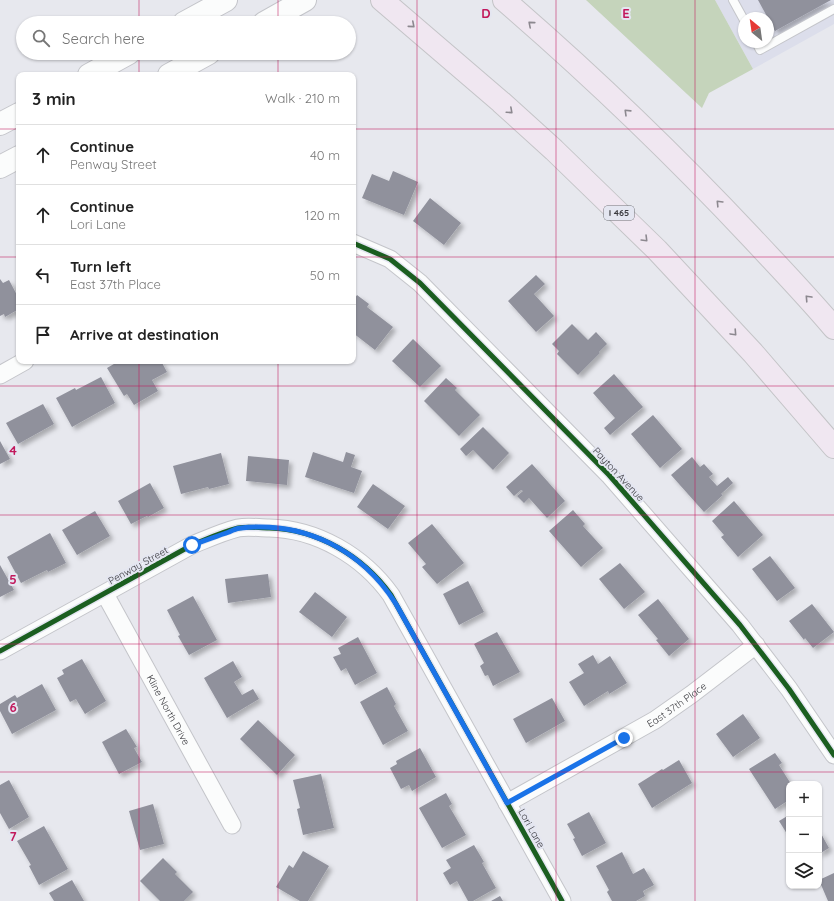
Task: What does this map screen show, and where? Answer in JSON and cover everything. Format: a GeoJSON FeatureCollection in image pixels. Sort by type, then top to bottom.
{"type":"FeatureCollection","features":[{"type":"Feature","properties":{"kind":"highway","name":"I 465"},"geometry":{"type":"LineString","coordinates":[[382,0],[554,150],[656,250],[753,353],[834,447]]}},
{"type":"Feature","properties":{"kind":"highway"},"geometry":{"type":"LineString","coordinates":[[504,0],[590,77],[672,156],[728,212],[834,328]]}},
{"type":"Feature","properties":{"kind":"main road"},"geometry":{"type":"LineString","coordinates":[[197,16],[226,0]]}},
{"type":"Feature","properties":{"kind":"main road"},"geometry":{"type":"LineString","coordinates":[[277,16],[298,4]]}},
{"type":"Feature","properties":{"kind":"main road"},"geometry":{"type":"LineString","coordinates":[[95,72],[117,60]]}},
{"type":"Feature","properties":{"kind":"main road"},"geometry":{"type":"LineString","coordinates":[[174,72],[196,60]]}},
{"type":"Feature","properties":{"kind":"main road"},"geometry":{"type":"LineString","coordinates":[[0,124],[16,116]]}},
{"type":"Feature","properties":{"kind":"main road"},"geometry":{"type":"LineString","coordinates":[[0,168],[16,159]]}},
{"type":"Feature","properties":{"kind":"street","name":"Payton Avenue"},"geometry":{"type":"LineString","coordinates":[[356,244],[390,259],[420,283],[609,475],[740,625],[789,689],[834,755]]}},
{"type":"Feature","properties":{"kind":"street"},"geometry":{"type":"LineString","coordinates":[[0,375],[20,364]]}},
{"type":"Feature","properties":{"kind":"street","name":"Penway Street"},"geometry":{"type":"LineString","coordinates":[[0,651],[192,545],[239,528],[259,527],[295,531]]}},
{"type":"Feature","properties":{"kind":"street","name":"Lori Lane"},"geometry":{"type":"LineString","coordinates":[[295,531],[326,541],[351,555],[372,573],[386,588],[562,901]]}},
{"type":"Feature","properties":{"kind":"street","name":"Kline North Drive"},"geometry":{"type":"LineString","coordinates":[[105,594],[232,825]]}},
{"type":"Feature","properties":{"kind":"street","name":"East 37th Place"},"geometry":{"type":"LineString","coordinates":[[507,803],[655,720],[756,645]]}},
{"type":"Feature","properties":{"kind":"lane"},"geometry":{"type":"LineString","coordinates":[[735,1],[740,12]]}},
{"type":"Feature","properties":{"kind":"lane"},"geometry":{"type":"LineString","coordinates":[[774,42],[834,9]]}},
{"type":"Feature","properties":{"kind":"shaded area"},"geometry":{"type":"Polygon","coordinates":[[[715,0],[834,0],[834,24],[753,69],[741,48],[774,48],[774,12],[738,12],[738,42],[715,0]]]}},
{"type":"Feature","properties":{"kind":"green space"},"geometry":{"type":"Polygon","coordinates":[[[586,0],[715,0],[738,42],[738,48],[741,48],[753,69],[709,93],[702,108],[586,0]]]}},
{"type":"Feature","properties":{"kind":"building"},"geometry":{"type":"Polygon","coordinates":[[[758,0],[831,0],[775,31],[774,12],[765,12],[758,0]]]}},
{"type":"Feature","properties":{"kind":"building"},"geometry":{"type":"Polygon","coordinates":[[[393,171],[418,182],[404,215],[362,198],[372,174],[389,181],[393,171]]]}},
{"type":"Feature","properties":{"kind":"building"},"geometry":{"type":"Polygon","coordinates":[[[430,198],[461,223],[444,245],[413,221],[430,198]]]}},
{"type":"Feature","properties":{"kind":"building"},"geometry":{"type":"Polygon","coordinates":[[[536,275],[545,284],[534,294],[554,316],[536,332],[508,301],[536,275]]]}},
{"type":"Feature","properties":{"kind":"building"},"geometry":{"type":"Polygon","coordinates":[[[0,279],[3,283],[9,280],[16,293],[16,311],[5,317],[4,314],[0,316],[0,279]]]}},
{"type":"Feature","properties":{"kind":"building"},"geometry":{"type":"Polygon","coordinates":[[[357,295],[369,304],[367,307],[393,327],[375,350],[356,335],[357,295]]]}},
{"type":"Feature","properties":{"kind":"building"},"geometry":{"type":"Polygon","coordinates":[[[572,324],[588,340],[596,332],[607,344],[578,375],[557,354],[559,351],[552,344],[572,324]]]}},
{"type":"Feature","properties":{"kind":"building"},"geometry":{"type":"Polygon","coordinates":[[[413,339],[441,366],[420,387],[392,361],[413,339]]]}},
{"type":"Feature","properties":{"kind":"building"},"geometry":{"type":"Polygon","coordinates":[[[114,364],[163,364],[167,372],[152,380],[158,391],[134,405],[127,394],[124,396],[107,368],[114,364]]]}},
{"type":"Feature","properties":{"kind":"building"},"geometry":{"type":"Polygon","coordinates":[[[614,374],[643,407],[610,435],[604,428],[615,418],[593,393],[614,374]]]}},
{"type":"Feature","properties":{"kind":"building"},"geometry":{"type":"Polygon","coordinates":[[[101,377],[115,403],[72,427],[56,398],[75,388],[76,390],[101,377]]]}},
{"type":"Feature","properties":{"kind":"building"},"geometry":{"type":"Polygon","coordinates":[[[446,378],[457,388],[455,390],[480,415],[459,436],[424,401],[446,378]]]}},
{"type":"Feature","properties":{"kind":"building"},"geometry":{"type":"Polygon","coordinates":[[[43,404],[54,424],[18,444],[6,423],[43,404]]]}},
{"type":"Feature","properties":{"kind":"building"},"geometry":{"type":"Polygon","coordinates":[[[653,415],[682,449],[660,468],[631,434],[653,415]]]}},
{"type":"Feature","properties":{"kind":"building"},"geometry":{"type":"Polygon","coordinates":[[[483,427],[509,453],[493,470],[473,450],[466,456],[460,449],[483,427]]]}},
{"type":"Feature","properties":{"kind":"building"},"geometry":{"type":"Polygon","coordinates":[[[0,441],[10,459],[0,464],[0,441]]]}},
{"type":"Feature","properties":{"kind":"building"},"geometry":{"type":"Polygon","coordinates":[[[313,452],[343,462],[346,452],[355,455],[351,467],[362,471],[354,493],[305,477],[313,452]]]}},
{"type":"Feature","properties":{"kind":"building"},"geometry":{"type":"Polygon","coordinates":[[[221,453],[229,484],[209,489],[208,487],[181,494],[173,466],[221,453]]]}},
{"type":"Feature","properties":{"kind":"building"},"geometry":{"type":"Polygon","coordinates":[[[248,456],[289,460],[287,485],[246,481],[248,456]]]}},
{"type":"Feature","properties":{"kind":"building"},"geometry":{"type":"Polygon","coordinates":[[[692,457],[700,467],[704,464],[713,474],[709,477],[717,486],[728,477],[733,483],[721,494],[723,495],[704,512],[671,475],[692,457]]]}},
{"type":"Feature","properties":{"kind":"building"},"geometry":{"type":"Polygon","coordinates":[[[532,464],[565,501],[547,518],[529,498],[524,503],[517,496],[523,491],[521,490],[514,496],[506,487],[532,464]]]}},
{"type":"Feature","properties":{"kind":"building"},"geometry":{"type":"Polygon","coordinates":[[[150,483],[164,508],[131,524],[118,501],[150,483]]]}},
{"type":"Feature","properties":{"kind":"building"},"geometry":{"type":"Polygon","coordinates":[[[373,484],[405,506],[388,529],[357,507],[373,484]]]}},
{"type":"Feature","properties":{"kind":"building"},"geometry":{"type":"Polygon","coordinates":[[[734,501],[763,535],[738,557],[721,537],[724,535],[712,521],[734,501]]]}},
{"type":"Feature","properties":{"kind":"building"},"geometry":{"type":"Polygon","coordinates":[[[573,510],[585,524],[583,526],[603,548],[581,567],[549,531],[573,510]]]}},
{"type":"Feature","properties":{"kind":"building"},"geometry":{"type":"Polygon","coordinates":[[[95,511],[110,536],[77,555],[62,530],[95,511]]]}},
{"type":"Feature","properties":{"kind":"building"},"geometry":{"type":"Polygon","coordinates":[[[432,524],[464,563],[437,584],[422,567],[426,564],[408,543],[432,524]]]}},
{"type":"Feature","properties":{"kind":"building"},"geometry":{"type":"Polygon","coordinates":[[[50,533],[66,563],[48,572],[47,570],[21,583],[7,557],[50,533]]]}},
{"type":"Feature","properties":{"kind":"building"},"geometry":{"type":"Polygon","coordinates":[[[770,556],[795,588],[777,601],[752,569],[770,556]]]}},
{"type":"Feature","properties":{"kind":"building"},"geometry":{"type":"Polygon","coordinates":[[[620,563],[645,592],[624,609],[599,579],[620,563]]]}},
{"type":"Feature","properties":{"kind":"building"},"geometry":{"type":"Polygon","coordinates":[[[0,565],[14,590],[0,597],[0,565]]]}},
{"type":"Feature","properties":{"kind":"building"},"geometry":{"type":"Polygon","coordinates":[[[268,574],[271,597],[228,603],[225,579],[268,574]]]}},
{"type":"Feature","properties":{"kind":"building"},"geometry":{"type":"Polygon","coordinates":[[[468,581],[484,612],[459,625],[443,594],[468,581]]]}},
{"type":"Feature","properties":{"kind":"building"},"geometry":{"type":"Polygon","coordinates":[[[315,592],[347,617],[332,637],[299,612],[315,592]]]}},
{"type":"Feature","properties":{"kind":"building"},"geometry":{"type":"Polygon","coordinates":[[[193,596],[217,640],[189,655],[178,636],[180,635],[167,610],[193,596]]]}},
{"type":"Feature","properties":{"kind":"building"},"geometry":{"type":"Polygon","coordinates":[[[658,599],[689,639],[669,656],[656,640],[658,639],[638,615],[658,599]]]}},
{"type":"Feature","properties":{"kind":"building"},"geometry":{"type":"Polygon","coordinates":[[[812,604],[834,632],[813,648],[805,638],[804,640],[789,621],[812,604]]]}},
{"type":"Feature","properties":{"kind":"building"},"geometry":{"type":"Polygon","coordinates":[[[497,632],[520,672],[493,686],[488,675],[485,676],[480,666],[484,663],[474,644],[497,632]]]}},
{"type":"Feature","properties":{"kind":"building"},"geometry":{"type":"Polygon","coordinates":[[[358,637],[377,673],[355,685],[346,668],[341,671],[333,657],[341,654],[338,648],[358,637]]]}},
{"type":"Feature","properties":{"kind":"building"},"geometry":{"type":"Polygon","coordinates":[[[593,655],[598,664],[610,656],[627,683],[609,694],[608,691],[584,706],[569,682],[584,673],[578,664],[593,655]]]}},
{"type":"Feature","properties":{"kind":"building"},"geometry":{"type":"Polygon","coordinates":[[[82,659],[106,701],[85,714],[76,699],[70,702],[57,678],[64,674],[62,670],[82,659]]]}},
{"type":"Feature","properties":{"kind":"building"},"geometry":{"type":"Polygon","coordinates":[[[233,661],[242,677],[234,682],[242,695],[253,689],[259,699],[227,718],[204,678],[233,661]]]}},
{"type":"Feature","properties":{"kind":"building"},"geometry":{"type":"Polygon","coordinates":[[[42,684],[56,710],[12,734],[0,711],[0,704],[15,695],[17,698],[42,684]]]}},
{"type":"Feature","properties":{"kind":"building"},"geometry":{"type":"Polygon","coordinates":[[[387,687],[396,704],[394,706],[408,731],[383,745],[360,702],[387,687]]]}},
{"type":"Feature","properties":{"kind":"building"},"geometry":{"type":"Polygon","coordinates":[[[552,698],[565,721],[526,743],[513,719],[552,698]]]}},
{"type":"Feature","properties":{"kind":"building"},"geometry":{"type":"Polygon","coordinates":[[[743,714],[760,738],[733,757],[716,734],[743,714]]]}},
{"type":"Feature","properties":{"kind":"building"},"geometry":{"type":"Polygon","coordinates":[[[258,720],[295,755],[277,775],[240,739],[258,720]]]}},
{"type":"Feature","properties":{"kind":"building"},"geometry":{"type":"Polygon","coordinates":[[[126,729],[137,747],[134,748],[142,762],[119,774],[102,742],[126,729]]]}},
{"type":"Feature","properties":{"kind":"building"},"geometry":{"type":"Polygon","coordinates":[[[420,748],[436,777],[412,791],[409,785],[401,789],[390,768],[397,764],[396,761],[420,748]]]}},
{"type":"Feature","properties":{"kind":"building"},"geometry":{"type":"Polygon","coordinates":[[[775,753],[782,763],[779,765],[789,781],[786,781],[786,802],[775,809],[749,769],[775,753]]]}},
{"type":"Feature","properties":{"kind":"building"},"geometry":{"type":"Polygon","coordinates":[[[679,760],[692,783],[652,808],[638,784],[679,760]]]}},
{"type":"Feature","properties":{"kind":"building"},"geometry":{"type":"Polygon","coordinates":[[[321,774],[334,828],[303,835],[297,809],[300,808],[293,780],[321,774]]]}},
{"type":"Feature","properties":{"kind":"building"},"geometry":{"type":"Polygon","coordinates":[[[9,780],[29,817],[9,829],[0,813],[0,785],[9,780]]]}},
{"type":"Feature","properties":{"kind":"building"},"geometry":{"type":"Polygon","coordinates":[[[446,793],[452,804],[449,806],[466,835],[442,848],[419,808],[446,793]]]}},
{"type":"Feature","properties":{"kind":"building"},"geometry":{"type":"Polygon","coordinates":[[[153,804],[164,844],[140,850],[129,811],[153,804]]]}},
{"type":"Feature","properties":{"kind":"building"},"geometry":{"type":"Polygon","coordinates":[[[589,812],[606,843],[582,856],[573,839],[575,838],[567,824],[589,812]]]}},
{"type":"Feature","properties":{"kind":"building"},"geometry":{"type":"Polygon","coordinates":[[[786,817],[786,832],[779,821],[786,817]]]}},
{"type":"Feature","properties":{"kind":"building"},"geometry":{"type":"Polygon","coordinates":[[[44,826],[68,869],[39,885],[29,866],[31,865],[17,841],[44,826]]]}},
{"type":"Feature","properties":{"kind":"building"},"geometry":{"type":"Polygon","coordinates":[[[822,835],[829,848],[822,852],[822,835]]]}},
{"type":"Feature","properties":{"kind":"building"},"geometry":{"type":"Polygon","coordinates":[[[474,845],[496,888],[473,901],[468,901],[457,881],[450,885],[443,873],[451,868],[446,860],[474,845]]]}},
{"type":"Feature","properties":{"kind":"building"},"geometry":{"type":"Polygon","coordinates":[[[303,851],[329,866],[308,901],[300,901],[276,887],[289,865],[293,868],[303,851]]]}},
{"type":"Feature","properties":{"kind":"building"},"geometry":{"type":"Polygon","coordinates":[[[622,852],[633,874],[644,868],[654,885],[643,891],[645,896],[636,901],[612,901],[607,892],[609,890],[596,866],[622,852]]]}},
{"type":"Feature","properties":{"kind":"building"},"geometry":{"type":"Polygon","coordinates":[[[163,858],[177,872],[175,874],[193,892],[184,901],[160,901],[140,881],[163,858]]]}},
{"type":"Feature","properties":{"kind":"building"},"geometry":{"type":"Polygon","coordinates":[[[834,873],[834,901],[828,901],[822,887],[822,879],[834,873]]]}},
{"type":"Feature","properties":{"kind":"building"},"geometry":{"type":"Polygon","coordinates":[[[72,880],[84,901],[54,901],[49,893],[72,880]]]}},
{"type":"Feature","properties":{"kind":"building"},"geometry":{"type":"Polygon","coordinates":[[[500,896],[503,901],[491,901],[500,896]]]}},
{"type":"Feature","properties":{"kind":"cycle path"},"geometry":{"type":"LineString","coordinates":[[356,244],[390,259],[420,283],[609,475],[740,625],[789,689],[834,755]]}},
{"type":"Feature","properties":{"kind":"cycle path"},"geometry":{"type":"LineString","coordinates":[[0,651],[192,545],[226,532],[242,527],[269,528],[304,533],[321,539],[338,547],[367,568],[391,595],[562,901]]}},
{"type":"Feature","properties":{"kind":"route"},"geometry":{"type":"LineString","coordinates":[[192,545],[239,528],[259,527],[289,529],[326,541],[351,555],[366,566],[386,588],[396,604],[507,803],[624,738]]}}]}
